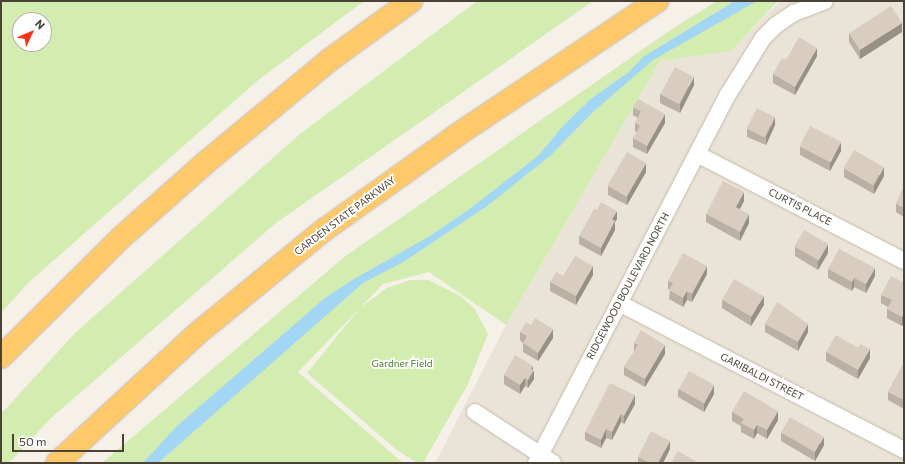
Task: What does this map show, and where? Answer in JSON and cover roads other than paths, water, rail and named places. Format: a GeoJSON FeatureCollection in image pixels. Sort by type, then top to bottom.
{"type":"FeatureCollection","features":[{"type":"Feature","properties":{"kind":"highway"},"geometry":{"type":"LineString","coordinates":[[1,357],[123,236],[204,164],[331,59],[411,1]]}},
{"type":"Feature","properties":{"kind":"highway","name":"GARDEN STATE PARKWAY"},"geometry":{"type":"LineString","coordinates":[[57,463],[156,369],[240,297],[324,230],[451,140],[657,1]]}},
{"type":"Feature","properties":{"kind":"street","name":"RIDGEWOOD BOULEVARD NORTH"},"geometry":{"type":"LineString","coordinates":[[543,461],[619,303],[721,108],[763,38],[787,17],[825,1]]}},
{"type":"Feature","properties":{"kind":"street","name":"CURTIS PLACE"},"geometry":{"type":"LineString","coordinates":[[697,154],[904,261]]}},
{"type":"Feature","properties":{"kind":"street","name":"GARIBALDI STREET"},"geometry":{"type":"LineString","coordinates":[[619,303],[904,450]]}},
{"type":"Feature","properties":{"kind":"street"},"geometry":{"type":"LineString","coordinates":[[475,412],[543,461]]}},
{"type":"Feature","properties":{"kind":"water"},"geometry":{"type":"Polygon","coordinates":[[[735,1],[757,1],[653,60],[593,112],[551,155],[487,206],[405,261],[363,283],[158,463],[143,463],[177,426],[325,298],[354,279],[430,236],[471,208],[539,155],[563,126],[592,98],[629,72],[643,57],[735,1]]]}},
{"type":"Feature","properties":{"kind":"park label","name":"Gardner Field"},"geometry":{"type":"Point","coordinates":[402,364]}}]}
